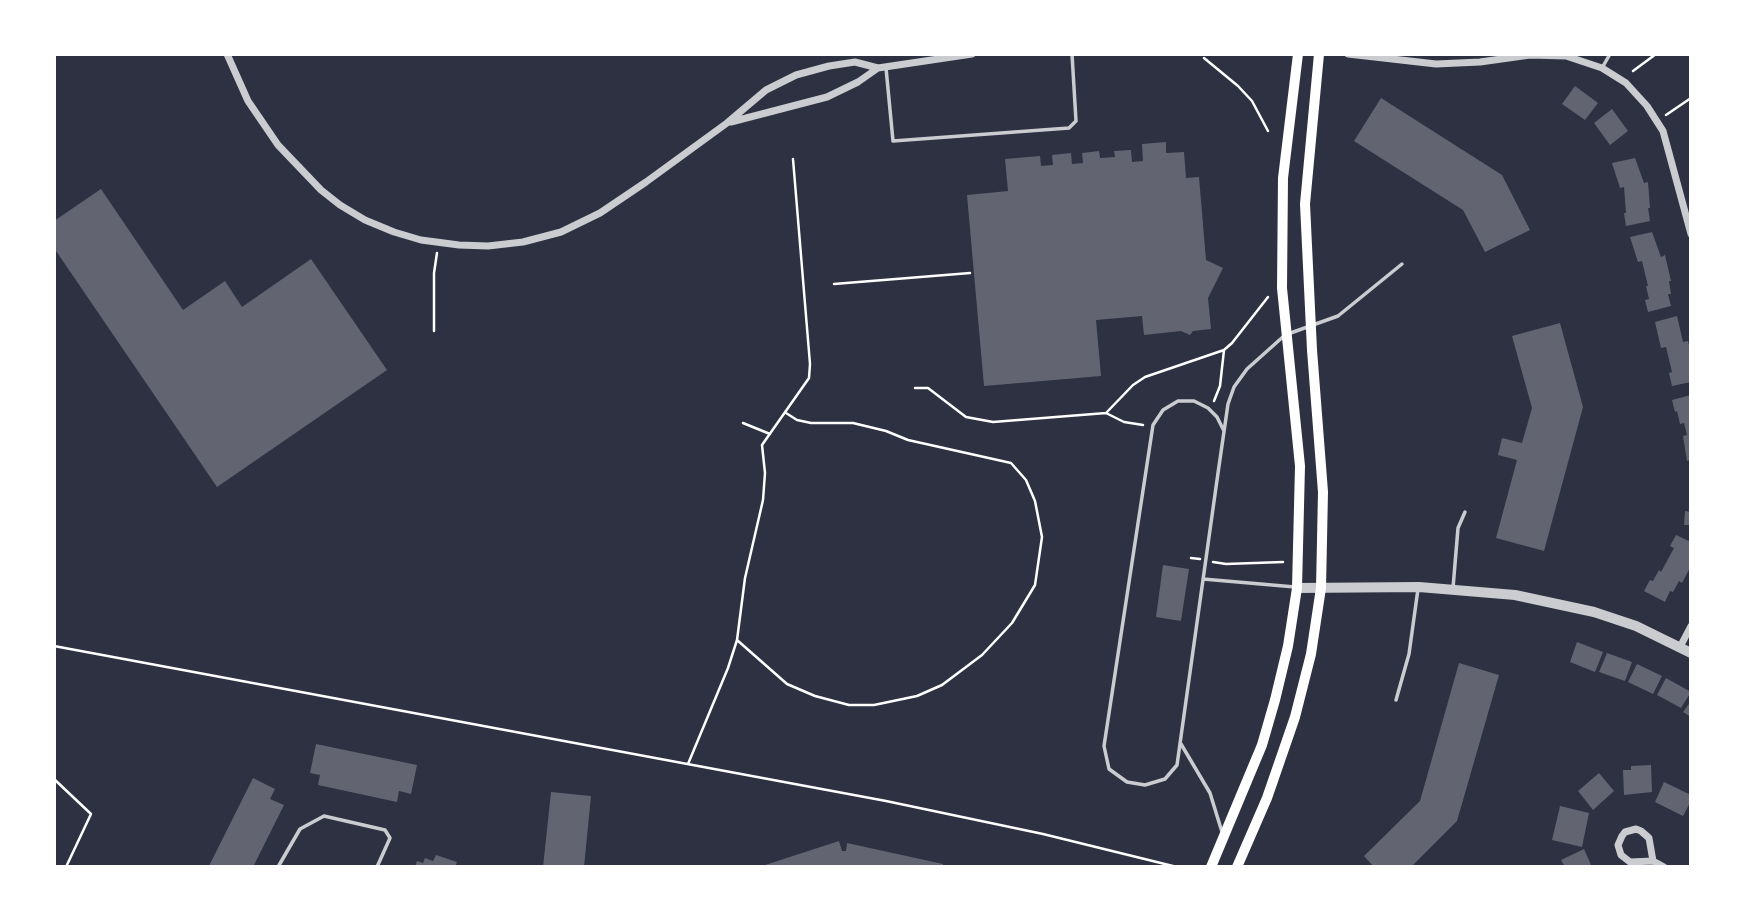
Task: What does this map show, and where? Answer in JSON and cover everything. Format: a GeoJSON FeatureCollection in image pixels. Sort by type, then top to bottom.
{"type":"FeatureCollection","features":[{"type":"Feature","properties":{"kind":"main road"},"geometry":{"type":"LineString","coordinates":[[1212,867],[1262,745],[1275,700],[1297,588],[1300,466],[1282,288],[1283,178],[1297,54]]}},
{"type":"Feature","properties":{"kind":"main road"},"geometry":{"type":"LineString","coordinates":[[1237,867],[1267,798],[1295,717],[1311,654],[1321,587],[1323,492],[1310,325],[1305,204],[1319,54]]}},
{"type":"Feature","properties":{"kind":"street"},"geometry":{"type":"LineString","coordinates":[[228,54],[248,101],[278,145],[321,190],[340,205],[365,220],[394,232],[438,243],[488,246],[523,242],[561,232],[600,213],[727,123],[766,90],[796,75],[855,62],[882,67],[972,54]]}},
{"type":"Feature","properties":{"kind":"street"},"geometry":{"type":"LineString","coordinates":[[1348,54],[1436,64],[1480,62],[1530,55],[1566,56],[1602,68],[1626,83],[1657,121],[1674,166],[1691,234]]}},
{"type":"Feature","properties":{"kind":"street"},"geometry":{"type":"LineString","coordinates":[[727,123],[827,97],[859,82],[882,67]]}},
{"type":"Feature","properties":{"kind":"street"},"geometry":{"type":"LineString","coordinates":[[1297,588],[1453,588],[1515,595],[1559,603],[1636,626],[1691,653]]}},
{"type":"Feature","properties":{"kind":"street"},"geometry":{"type":"LineString","coordinates":[[1680,647],[1691,626]]}},
{"type":"Feature","properties":{"kind":"street"},"geometry":{"type":"LineString","coordinates":[[1653,861],[1652,845],[1646,834],[1630,830],[1622,836],[1619,851],[1625,859],[1635,862],[1653,861],[1664,867]]}},
{"type":"Feature","properties":{"kind":"lane"},"geometry":{"type":"LineString","coordinates":[[882,67],[892,141],[1069,128],[1076,121],[1072,54]]}},
{"type":"Feature","properties":{"kind":"lane"},"geometry":{"type":"LineString","coordinates":[[1602,68],[1610,54]]}},
{"type":"Feature","properties":{"kind":"lane"},"geometry":{"type":"LineString","coordinates":[[1224,431],[1217,417],[1208,408],[1194,401],[1178,401],[1163,410],[1153,425],[1104,746],[1110,769],[1127,782],[1145,786],[1165,779],[1177,765],[1228,404],[1234,387],[1247,369],[1285,335],[1338,316],[1402,264]]}},
{"type":"Feature","properties":{"kind":"lane"},"geometry":{"type":"LineString","coordinates":[[1453,588],[1458,528],[1465,512]]}},
{"type":"Feature","properties":{"kind":"lane"},"geometry":{"type":"LineString","coordinates":[[1203,579],[1297,588]]}},
{"type":"Feature","properties":{"kind":"lane"},"geometry":{"type":"LineString","coordinates":[[1396,700],[1409,654],[1419,587]]}},
{"type":"Feature","properties":{"kind":"lane"},"geometry":{"type":"LineString","coordinates":[[1180,743],[1210,793],[1224,840]]}},
{"type":"Feature","properties":{"kind":"lane"},"geometry":{"type":"LineString","coordinates":[[278,867],[300,829],[324,816],[384,831],[390,838],[377,867]]}},
{"type":"Feature","properties":{"kind":"path"},"geometry":{"type":"LineString","coordinates":[[1633,71],[1656,54]]}},
{"type":"Feature","properties":{"kind":"path"},"geometry":{"type":"LineString","coordinates":[[1204,58],[1252,101],[1268,131]]}},
{"type":"Feature","properties":{"kind":"path"},"geometry":{"type":"LineString","coordinates":[[1657,121],[1691,98]]}},
{"type":"Feature","properties":{"kind":"path"},"geometry":{"type":"LineString","coordinates":[[688,764],[737,640],[745,578],[763,499],[765,473],[762,445],[809,378],[793,159]]}},
{"type":"Feature","properties":{"kind":"path"},"geometry":{"type":"LineString","coordinates":[[434,331],[434,273],[438,243]]}},
{"type":"Feature","properties":{"kind":"path"},"geometry":{"type":"LineString","coordinates":[[834,284],[970,273]]}},
{"type":"Feature","properties":{"kind":"path"},"geometry":{"type":"LineString","coordinates":[[1106,413],[1133,385],[1145,377],[1224,350],[1268,297]]}},
{"type":"Feature","properties":{"kind":"path"},"geometry":{"type":"LineString","coordinates":[[1208,408],[1220,386],[1224,350]]}},
{"type":"Feature","properties":{"kind":"path"},"geometry":{"type":"LineString","coordinates":[[915,388],[928,388],[965,417],[993,422],[1106,413],[1124,422],[1153,425]]}},
{"type":"Feature","properties":{"kind":"path"},"geometry":{"type":"LineString","coordinates":[[737,640],[787,684],[815,696],[849,705],[874,705],[917,696],[942,685],[982,655],[1012,623],[1035,585],[1042,537],[1035,501],[1026,480],[1011,463],[908,440],[886,431],[853,423],[811,423],[797,420],[786,413]]}},
{"type":"Feature","properties":{"kind":"path"},"geometry":{"type":"LineString","coordinates":[[743,423],[769,434]]}},
{"type":"Feature","properties":{"kind":"path"},"geometry":{"type":"LineString","coordinates":[[1206,560],[1226,564],[1283,562]]}},
{"type":"Feature","properties":{"kind":"path"},"geometry":{"type":"LineString","coordinates":[[54,646],[886,801],[1043,834],[1177,867]]}},
{"type":"Feature","properties":{"kind":"path"},"geometry":{"type":"LineString","coordinates":[[54,779],[91,814],[66,867]]}},
{"type":"Feature","properties":{"kind":"building"},"geometry":{"type":"Polygon","coordinates":[[[1575,86],[1598,103],[1585,120],[1562,104],[1575,86]]]}},
{"type":"Feature","properties":{"kind":"building"},"geometry":{"type":"Polygon","coordinates":[[[1381,98],[1502,175],[1530,230],[1485,252],[1463,210],[1354,141],[1381,98]]]}},
{"type":"Feature","properties":{"kind":"building"},"geometry":{"type":"Polygon","coordinates":[[[1612,109],[1628,131],[1610,145],[1594,123],[1612,109]]]}},
{"type":"Feature","properties":{"kind":"building"},"geometry":{"type":"Polygon","coordinates":[[[1166,142],[1166,153],[1184,152],[1186,178],[1199,177],[1206,260],[1223,268],[1208,298],[1211,329],[1193,331],[1190,335],[1181,331],[1144,335],[1142,316],[1096,320],[1101,376],[984,386],[967,195],[1008,191],[1005,159],[1040,156],[1041,166],[1053,165],[1052,155],[1071,153],[1072,164],[1083,163],[1082,153],[1099,151],[1100,158],[1115,157],[1114,151],[1131,150],[1132,162],[1143,161],[1142,144],[1166,142]]]}},
{"type":"Feature","properties":{"kind":"building"},"geometry":{"type":"Polygon","coordinates":[[[1635,158],[1644,183],[1648,182],[1650,221],[1626,226],[1624,187],[1620,188],[1612,163],[1635,158]]]}},
{"type":"Feature","properties":{"kind":"building"},"geometry":{"type":"Polygon","coordinates":[[[101,189],[183,310],[225,281],[242,307],[311,259],[387,370],[217,487],[54,248],[54,221],[101,189]]]}},
{"type":"Feature","properties":{"kind":"building"},"geometry":{"type":"Polygon","coordinates":[[[1652,232],[1661,257],[1665,255],[1671,281],[1671,294],[1668,294],[1671,306],[1648,312],[1645,300],[1649,299],[1648,286],[1642,261],[1638,262],[1630,237],[1652,232]]]}},
{"type":"Feature","properties":{"kind":"building"},"geometry":{"type":"Polygon","coordinates":[[[1677,316],[1683,342],[1688,341],[1691,352],[1691,382],[1672,386],[1669,373],[1672,372],[1666,347],[1661,348],[1655,322],[1677,316]]]}},
{"type":"Feature","properties":{"kind":"building"},"geometry":{"type":"Polygon","coordinates":[[[1560,323],[1583,407],[1544,551],[1496,538],[1517,460],[1498,455],[1502,438],[1522,443],[1532,408],[1512,336],[1560,323]]]}},
{"type":"Feature","properties":{"kind":"building"},"geometry":{"type":"Polygon","coordinates":[[[1691,395],[1691,460],[1687,461],[1683,436],[1687,435],[1684,423],[1680,424],[1672,400],[1691,395]]]}},
{"type":"Feature","properties":{"kind":"building"},"geometry":{"type":"Polygon","coordinates":[[[1685,511],[1691,512],[1691,525],[1684,525],[1685,511]]]}},
{"type":"Feature","properties":{"kind":"building"},"geometry":{"type":"Polygon","coordinates":[[[1676,535],[1691,542],[1691,566],[1682,583],[1679,581],[1673,592],[1670,591],[1665,602],[1644,591],[1650,580],[1653,581],[1659,570],[1661,572],[1674,548],[1670,546],[1676,535]]]}},
{"type":"Feature","properties":{"kind":"building"},"geometry":{"type":"Polygon","coordinates":[[[1163,565],[1189,569],[1181,621],[1156,617],[1163,565]]]}},
{"type":"Feature","properties":{"kind":"building"},"geometry":{"type":"Polygon","coordinates":[[[1577,642],[1603,652],[1595,672],[1570,662],[1577,642]]]}},
{"type":"Feature","properties":{"kind":"building"},"geometry":{"type":"Polygon","coordinates":[[[1607,653],[1632,662],[1625,681],[1599,672],[1607,653]]]}},
{"type":"Feature","properties":{"kind":"building"},"geometry":{"type":"Polygon","coordinates":[[[1459,663],[1499,675],[1457,821],[1411,867],[1374,867],[1364,856],[1420,801],[1459,663]]]}},
{"type":"Feature","properties":{"kind":"building"},"geometry":{"type":"Polygon","coordinates":[[[1637,664],[1662,676],[1653,694],[1628,682],[1637,664]]]}},
{"type":"Feature","properties":{"kind":"building"},"geometry":{"type":"Polygon","coordinates":[[[1666,678],[1691,692],[1681,708],[1657,695],[1666,678]]]}},
{"type":"Feature","properties":{"kind":"building"},"geometry":{"type":"Polygon","coordinates":[[[1691,701],[1691,717],[1683,712],[1691,701]]]}},
{"type":"Feature","properties":{"kind":"building"},"geometry":{"type":"Polygon","coordinates":[[[316,744],[417,765],[411,794],[399,791],[397,802],[318,785],[320,775],[310,773],[316,744]]]}},
{"type":"Feature","properties":{"kind":"building"},"geometry":{"type":"Polygon","coordinates":[[[1651,765],[1652,792],[1624,795],[1623,770],[1631,770],[1631,766],[1651,765]]]}},
{"type":"Feature","properties":{"kind":"building"},"geometry":{"type":"Polygon","coordinates":[[[1599,773],[1614,791],[1593,810],[1578,791],[1599,773]]]}},
{"type":"Feature","properties":{"kind":"building"},"geometry":{"type":"Polygon","coordinates":[[[253,778],[275,789],[270,799],[284,805],[253,867],[211,867],[209,866],[253,778]]]}},
{"type":"Feature","properties":{"kind":"building"},"geometry":{"type":"Polygon","coordinates":[[[1664,782],[1691,795],[1691,801],[1683,816],[1655,802],[1664,782]]]}},
{"type":"Feature","properties":{"kind":"building"},"geometry":{"type":"Polygon","coordinates":[[[551,792],[591,796],[584,867],[543,867],[551,792]]]}},
{"type":"Feature","properties":{"kind":"building"},"geometry":{"type":"Polygon","coordinates":[[[1560,806],[1589,813],[1582,847],[1552,840],[1560,806]]]}},
{"type":"Feature","properties":{"kind":"building"},"geometry":{"type":"Polygon","coordinates":[[[839,841],[842,851],[846,851],[847,843],[943,864],[943,867],[759,867],[839,841]]]}},
{"type":"Feature","properties":{"kind":"building"},"geometry":{"type":"Polygon","coordinates":[[[1584,849],[1592,867],[1565,867],[1561,860],[1584,849]]]}},
{"type":"Feature","properties":{"kind":"building"},"geometry":{"type":"Polygon","coordinates":[[[436,855],[457,862],[455,867],[415,867],[417,861],[423,863],[425,858],[433,861],[436,855]]]}}]}
